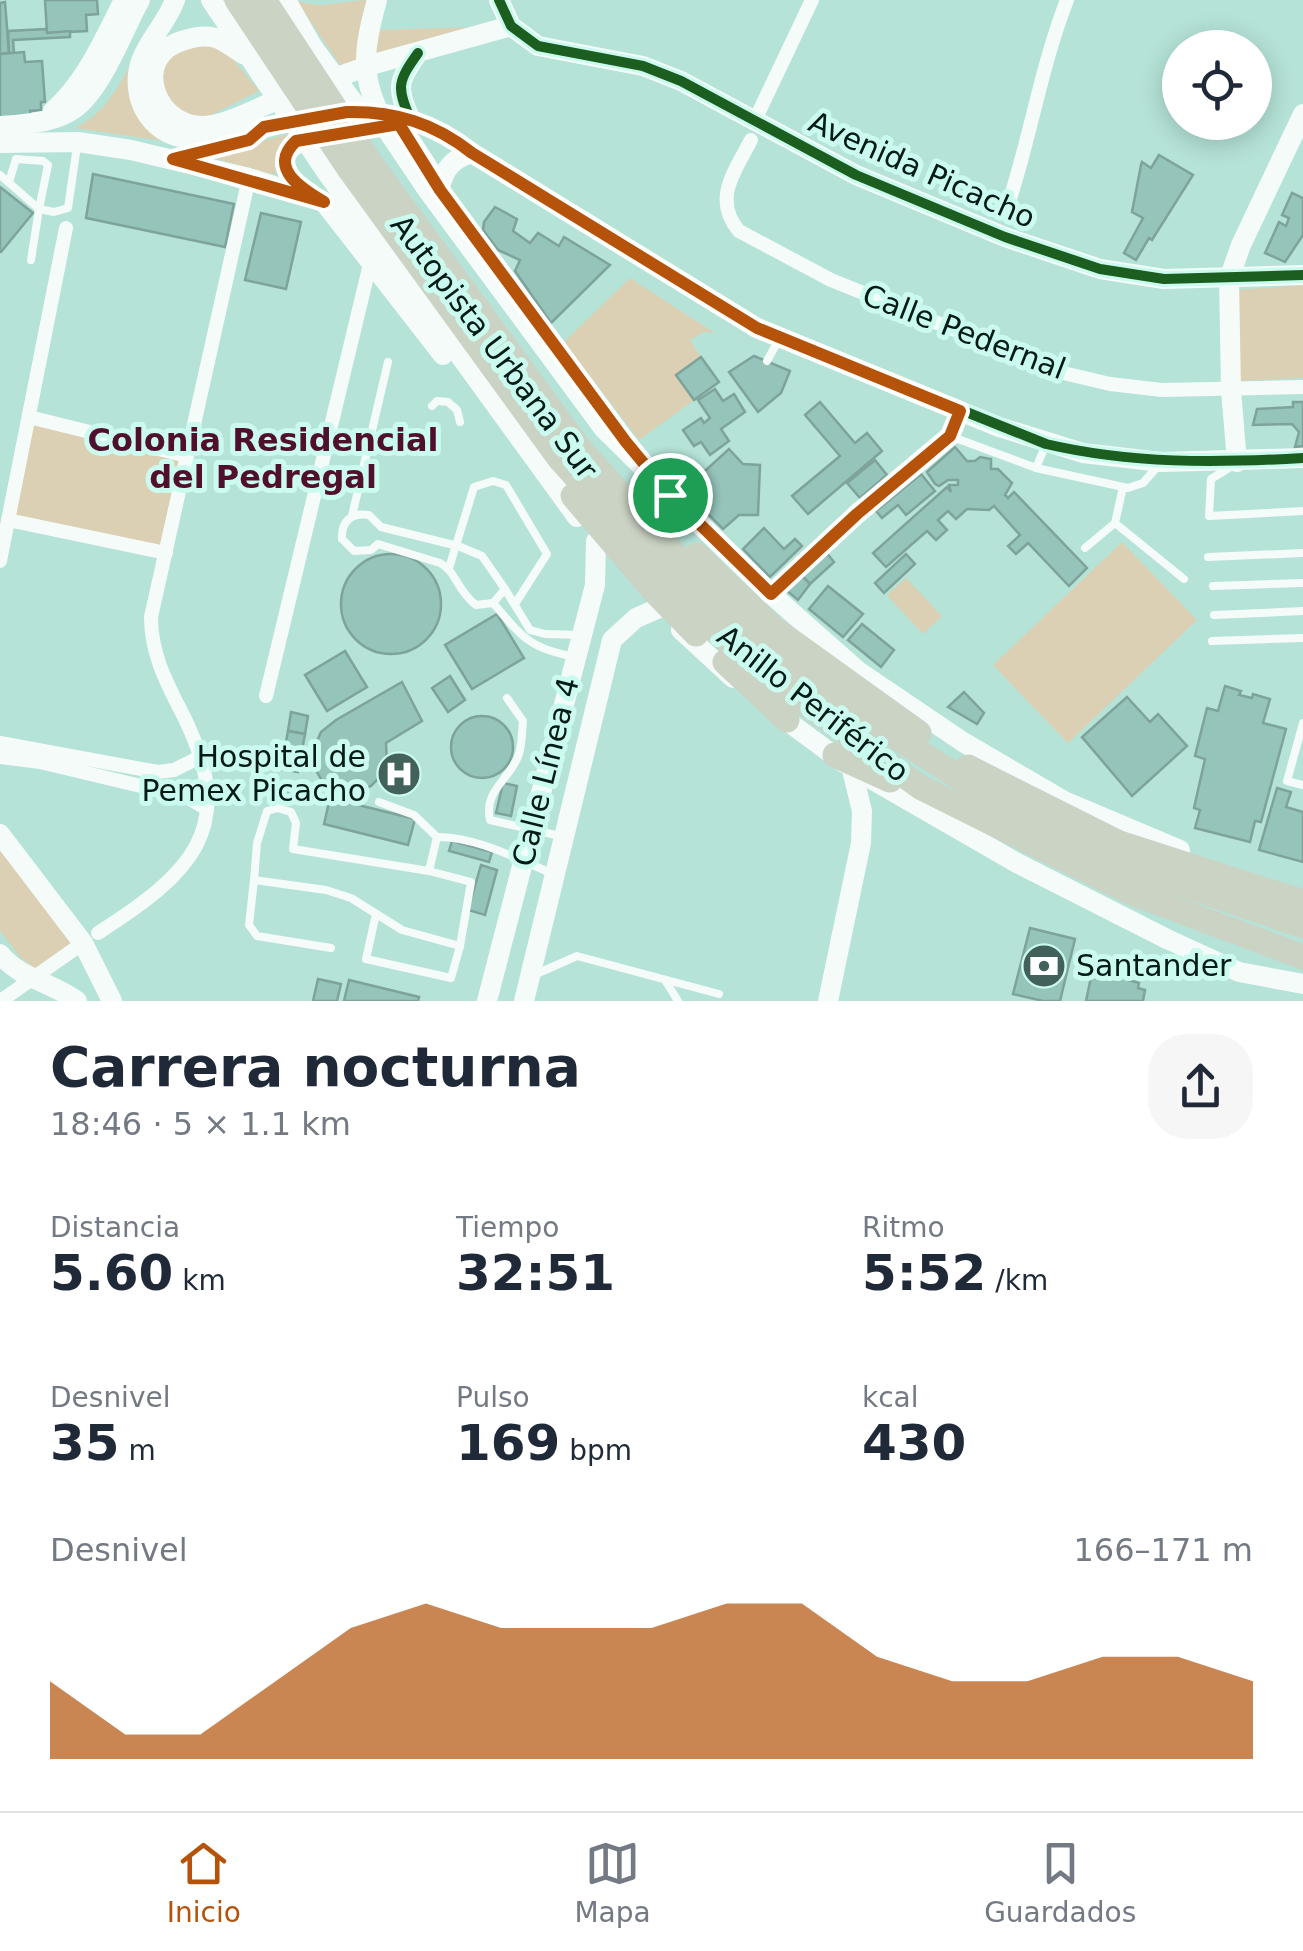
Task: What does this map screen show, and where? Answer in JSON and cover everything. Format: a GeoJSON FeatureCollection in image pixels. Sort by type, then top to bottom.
{"type":"FeatureCollection","features":[{"type":"Feature","properties":{"kind":"highway","name":"Anillo Periférico"},"geometry":{"type":"LineString","coordinates":[[237,0],[337,170],[559,458],[715,630],[758,670],[920,787],[1132,893],[1303,957]]}},
{"type":"Feature","properties":{"kind":"highway","name":"Autopista Urbana Sur"},"geometry":{"type":"LineString","coordinates":[[246,0],[272,64],[579,466],[730,630],[825,705],[929,778],[1015,825],[1154,892],[1303,942]]}},
{"type":"Feature","properties":{"kind":"highway","name":"Autopista Urbana Sur"},"geometry":{"type":"LineString","coordinates":[[264,0],[386,184],[580,449],[711,594],[811,682],[1028,822],[1148,873],[1303,926]]}},
{"type":"Feature","properties":{"kind":"highway","name":"Anillo Periférico"},"geometry":{"type":"LineString","coordinates":[[274,0],[387,140],[503,333],[564,416],[613,475],[773,628],[963,764],[1151,860],[1303,906]]}},
{"type":"Feature","properties":{"kind":"highway"},"geometry":{"type":"LineString","coordinates":[[272,64],[292,103],[392,250],[598,529],[718,656],[786,720]]}},
{"type":"Feature","properties":{"kind":"highway"},"geometry":{"type":"LineString","coordinates":[[844,762],[937,805],[1028,856],[1132,893]]}},
{"type":"Feature","properties":{"kind":"highway"},"geometry":{"type":"LineString","coordinates":[[963,764],[1064,801]]}},
{"type":"Feature","properties":{"kind":"highway"},"geometry":{"type":"LineString","coordinates":[[1012,812],[1154,853],[1303,906]]}},
{"type":"Feature","properties":{"kind":"highway"},"geometry":{"type":"LineString","coordinates":[[1225,867],[1303,906]]}},
{"type":"Feature","properties":{"kind":"main road"},"geometry":{"type":"LineString","coordinates":[[44,119],[67,98],[124,0]]}},
{"type":"Feature","properties":{"kind":"main road"},"geometry":{"type":"LineString","coordinates":[[0,126],[69,112],[86,96],[140,0]]}},
{"type":"Feature","properties":{"kind":"main road"},"geometry":{"type":"LineString","coordinates":[[35,140],[74,121],[94,106],[155,0]]}},
{"type":"Feature","properties":{"kind":"main road"},"geometry":{"type":"LineString","coordinates":[[175,0],[140,64],[139,98],[156,125],[170,134],[197,140],[347,112],[390,113],[410,118],[450,136],[757,328],[1046,444],[1083,453],[1162,462],[1303,458]]}},
{"type":"Feature","properties":{"kind":"main road"},"geometry":{"type":"LineString","coordinates":[[211,0],[244,54]]}},
{"type":"Feature","properties":{"kind":"main road"},"geometry":{"type":"LineString","coordinates":[[286,0],[311,49]]}},
{"type":"Feature","properties":{"kind":"main road"},"geometry":{"type":"LineString","coordinates":[[377,0],[365,53],[366,82],[387,140],[579,397],[622,448],[771,594],[858,671],[962,742],[1064,801],[1225,867],[1303,890]]}},
{"type":"Feature","properties":{"kind":"main road"},"geometry":{"type":"LineString","coordinates":[[272,64],[216,38],[196,37],[177,42],[163,52],[156,65],[156,96],[176,119],[212,125],[352,72],[511,26],[500,0]]}},
{"type":"Feature","properties":{"kind":"main road","name":"Avenida Picacho"},"geometry":{"type":"LineString","coordinates":[[511,26],[538,46],[643,66],[668,76],[753,130],[1004,237],[1084,264],[1164,279],[1303,275]]}},
{"type":"Feature","properties":{"kind":"main road"},"geometry":{"type":"LineString","coordinates":[[410,118],[400,87],[402,75],[418,53]]}},
{"type":"Feature","properties":{"kind":"main road"},"geometry":{"type":"LineString","coordinates":[[1238,462],[1230,390],[1229,279],[1303,114]]}},
{"type":"Feature","properties":{"kind":"main road"},"geometry":{"type":"LineString","coordinates":[[670,495],[626,442],[440,190],[405,129],[392,123],[296,141],[290,147],[285,167],[290,178],[324,202],[509,438],[596,541],[658,608],[759,700],[844,762],[1016,863],[1239,972],[1303,984]]}},
{"type":"Feature","properties":{"kind":"main road"},"geometry":{"type":"LineString","coordinates":[[173,159],[249,140],[264,127]]}},
{"type":"Feature","properties":{"kind":"main road"},"geometry":{"type":"LineString","coordinates":[[0,143],[78,142],[173,159],[324,202]]}},
{"type":"Feature","properties":{"kind":"main road"},"geometry":{"type":"LineString","coordinates":[[440,190],[452,164],[472,153]]}},
{"type":"Feature","properties":{"kind":"main road"},"geometry":{"type":"LineString","coordinates":[[337,170],[550,484]]}},
{"type":"Feature","properties":{"kind":"main road","name":"Calle Línea 4"},"geometry":{"type":"LineString","coordinates":[[487,1001],[595,585],[596,541]]}},
{"type":"Feature","properties":{"kind":"main road","name":"Calle Línea 4"},"geometry":{"type":"LineString","coordinates":[[524,1001],[612,640],[636,618],[658,608]]}},
{"type":"Feature","properties":{"kind":"main road"},"geometry":{"type":"LineString","coordinates":[[833,999],[861,844],[862,812],[844,762]]}},
{"type":"Feature","properties":{"kind":"main road"},"geometry":{"type":"LineString","coordinates":[[0,834],[91,938],[112,1001]]}},
{"type":"Feature","properties":{"kind":"main road"},"geometry":{"type":"LineString","coordinates":[[0,954],[12,968],[63,990],[77,1001]]}},
{"type":"Feature","properties":{"kind":"street"},"geometry":{"type":"LineString","coordinates":[[753,130],[812,0]]}},
{"type":"Feature","properties":{"kind":"street"},"geometry":{"type":"LineString","coordinates":[[1010,199],[1031,132],[1049,46],[1067,0]]}},
{"type":"Feature","properties":{"kind":"street","name":"Calle Pedernal"},"geometry":{"type":"LineString","coordinates":[[753,130],[727,186],[725,203],[730,218],[739,231],[831,280],[1060,372],[1136,388],[1303,387]]}},
{"type":"Feature","properties":{"kind":"street"},"geometry":{"type":"LineString","coordinates":[[2,1000],[137,908],[180,868],[198,846],[204,831],[202,756],[163,677],[151,640],[151,617],[250,178]]}},
{"type":"Feature","properties":{"kind":"street"},"geometry":{"type":"LineString","coordinates":[[0,561],[66,228]]}},
{"type":"Feature","properties":{"kind":"street"},"geometry":{"type":"LineString","coordinates":[[266,696],[370,264]]}},
{"type":"Feature","properties":{"kind":"street"},"geometry":{"type":"LineString","coordinates":[[28,416],[186,456]]}},
{"type":"Feature","properties":{"kind":"street"},"geometry":{"type":"LineString","coordinates":[[8,520],[166,554]]}},
{"type":"Feature","properties":{"kind":"street"},"geometry":{"type":"LineString","coordinates":[[0,743],[186,797],[206,809]]}},
{"type":"Feature","properties":{"kind":"street"},"geometry":{"type":"LineString","coordinates":[[0,757],[158,772],[174,770],[202,756]]}},
{"type":"Feature","properties":{"kind":"lane"},"geometry":{"type":"LineString","coordinates":[[0,175],[39,209],[54,212],[68,208],[78,142]]}},
{"type":"Feature","properties":{"kind":"lane"},"geometry":{"type":"LineString","coordinates":[[9,182],[16,159],[46,162],[30,260]]}},
{"type":"Feature","properties":{"kind":"lane"},"geometry":{"type":"LineString","coordinates":[[767,361],[780,337]]}},
{"type":"Feature","properties":{"kind":"lane"},"geometry":{"type":"LineString","coordinates":[[388,362],[352,516],[342,530],[347,546],[354,551],[371,550],[378,544],[449,568],[462,594],[476,605],[493,603],[505,589]]}},
{"type":"Feature","properties":{"kind":"lane"},"geometry":{"type":"LineString","coordinates":[[432,406],[437,401],[448,402],[457,410],[460,422]]}},
{"type":"Feature","properties":{"kind":"lane"},"geometry":{"type":"LineString","coordinates":[[771,594],[857,514],[950,436],[960,411]]}},
{"type":"Feature","properties":{"kind":"lane"},"geometry":{"type":"LineString","coordinates":[[950,436],[1036,468],[1122,487],[1140,486],[1162,462]]}},
{"type":"Feature","properties":{"kind":"lane"},"geometry":{"type":"LineString","coordinates":[[1036,468],[1046,444]]}},
{"type":"Feature","properties":{"kind":"lane"},"geometry":{"type":"LineString","coordinates":[[1238,462],[1211,479],[1209,516],[1303,511]]}},
{"type":"Feature","properties":{"kind":"lane"},"geometry":{"type":"LineString","coordinates":[[449,568],[474,487],[493,481],[506,485],[547,554],[515,604]]}},
{"type":"Feature","properties":{"kind":"lane"},"geometry":{"type":"LineString","coordinates":[[1084,548],[1114,523],[1122,487]]}},
{"type":"Feature","properties":{"kind":"lane"},"geometry":{"type":"LineString","coordinates":[[352,516],[369,514],[380,527],[458,546],[482,556],[530,630],[581,635]]}},
{"type":"Feature","properties":{"kind":"lane"},"geometry":{"type":"LineString","coordinates":[[1114,523],[1184,579]]}},
{"type":"Feature","properties":{"kind":"lane"},"geometry":{"type":"LineString","coordinates":[[1208,557],[1303,553]]}},
{"type":"Feature","properties":{"kind":"lane"},"geometry":{"type":"LineString","coordinates":[[1213,586],[1303,583]]}},
{"type":"Feature","properties":{"kind":"lane"},"geometry":{"type":"LineString","coordinates":[[493,603],[516,630],[542,650],[576,657]]}},
{"type":"Feature","properties":{"kind":"lane"},"geometry":{"type":"LineString","coordinates":[[1214,615],[1303,611]]}},
{"type":"Feature","properties":{"kind":"lane"},"geometry":{"type":"LineString","coordinates":[[516,630],[524,623]]}},
{"type":"Feature","properties":{"kind":"lane"},"geometry":{"type":"LineString","coordinates":[[1212,641],[1303,638]]}},
{"type":"Feature","properties":{"kind":"lane"},"geometry":{"type":"LineString","coordinates":[[507,698],[523,721],[518,757],[495,787],[488,811],[490,820],[564,837]]}},
{"type":"Feature","properties":{"kind":"lane"},"geometry":{"type":"LineString","coordinates":[[1303,723],[1287,781],[1303,785]]}},
{"type":"Feature","properties":{"kind":"lane"},"geometry":{"type":"LineString","coordinates":[[379,802],[414,815],[437,837],[453,837],[555,874]]}},
{"type":"Feature","properties":{"kind":"lane"},"geometry":{"type":"LineString","coordinates":[[332,948],[257,936],[248,924],[258,843],[267,812],[278,808],[290,812],[296,823],[293,849],[429,871],[470,882],[460,946],[450,978],[366,960],[376,914]]}},
{"type":"Feature","properties":{"kind":"lane"},"geometry":{"type":"LineString","coordinates":[[429,871],[437,837]]}},
{"type":"Feature","properties":{"kind":"lane"},"geometry":{"type":"LineString","coordinates":[[254,880],[326,890],[351,898],[402,930],[460,946]]}},
{"type":"Feature","properties":{"kind":"lane"},"geometry":{"type":"LineString","coordinates":[[530,976],[577,956],[719,994]]}},
{"type":"Feature","properties":{"kind":"lane"},"geometry":{"type":"LineString","coordinates":[[665,980],[678,1001]]}},
{"type":"Feature","properties":{"kind":"shaded area"},"geometry":{"type":"Polygon","coordinates":[[[296,0],[323,5],[369,0],[356,61],[340,65],[296,0]]]}},
{"type":"Feature","properties":{"kind":"shaded area"},"geometry":{"type":"Polygon","coordinates":[[[483,27],[373,56],[377,30],[483,27]]]}},
{"type":"Feature","properties":{"kind":"shaded area"},"geometry":{"type":"Polygon","coordinates":[[[187,42],[224,48],[259,91],[196,119],[166,102],[161,67],[187,42]]]}},
{"type":"Feature","properties":{"kind":"shaded area"},"geometry":{"type":"Polygon","coordinates":[[[130,65],[141,118],[165,141],[75,128],[108,101],[130,65]]]}},
{"type":"Feature","properties":{"kind":"shaded area"},"geometry":{"type":"Polygon","coordinates":[[[293,133],[276,152],[275,175],[206,156],[293,133]]]}},
{"type":"Feature","properties":{"kind":"shaded area"},"geometry":{"type":"Polygon","coordinates":[[[630,278],[715,333],[704,332],[690,340],[701,357],[694,400],[639,440],[564,342],[630,278]]]}},
{"type":"Feature","properties":{"kind":"shaded area"},"geometry":{"type":"Polygon","coordinates":[[[1303,285],[1303,378],[1238,381],[1237,290],[1303,285]]]}},
{"type":"Feature","properties":{"kind":"shaded area"},"geometry":{"type":"Polygon","coordinates":[[[33,423],[182,459],[163,548],[13,515],[33,423]]]}},
{"type":"Feature","properties":{"kind":"shaded area"},"geometry":{"type":"Polygon","coordinates":[[[1122,542],[1197,620],[1068,743],[993,665],[1122,542]]]}},
{"type":"Feature","properties":{"kind":"shaded area"},"geometry":{"type":"Polygon","coordinates":[[[906,578],[942,616],[923,634],[887,595],[906,578]]]}},
{"type":"Feature","properties":{"kind":"shaded area"},"geometry":{"type":"Polygon","coordinates":[[[0,840],[79,938],[36,969],[21,958],[0,931],[0,840]]]}},
{"type":"Feature","properties":{"kind":"building"},"geometry":{"type":"Polygon","coordinates":[[[45,0],[97,0],[98,14],[86,15],[87,31],[47,33],[45,0]]]}},
{"type":"Feature","properties":{"kind":"building"},"geometry":{"type":"Polygon","coordinates":[[[5,2],[9,53],[0,54],[0,3],[5,2]]]}},
{"type":"Feature","properties":{"kind":"building"},"geometry":{"type":"Polygon","coordinates":[[[46,29],[47,33],[70,31],[70,37],[13,40],[14,53],[9,53],[8,31],[46,29]]]}},
{"type":"Feature","properties":{"kind":"building"},"geometry":{"type":"Polygon","coordinates":[[[24,52],[25,62],[42,61],[45,102],[41,102],[41,110],[30,111],[31,118],[0,120],[0,54],[24,52]]]}},
{"type":"Feature","properties":{"kind":"building"},"geometry":{"type":"Polygon","coordinates":[[[1159,155],[1193,175],[1136,260],[1124,253],[1143,218],[1132,212],[1141,165],[1142,162],[1151,168],[1159,155]]]}},
{"type":"Feature","properties":{"kind":"building"},"geometry":{"type":"Polygon","coordinates":[[[93,174],[234,204],[225,247],[86,218],[93,174]]]}},
{"type":"Feature","properties":{"kind":"building"},"geometry":{"type":"Polygon","coordinates":[[[0,187],[33,213],[1,252],[0,252],[0,187]]]}},
{"type":"Feature","properties":{"kind":"building"},"geometry":{"type":"Polygon","coordinates":[[[1292,193],[1303,198],[1303,235],[1285,262],[1265,253],[1279,222],[1286,226],[1289,218],[1282,215],[1292,193]]]}},
{"type":"Feature","properties":{"kind":"building"},"geometry":{"type":"Polygon","coordinates":[[[495,207],[517,219],[513,231],[530,243],[538,233],[559,246],[564,237],[610,265],[551,323],[515,271],[520,260],[498,250],[483,230],[495,207]]]}},
{"type":"Feature","properties":{"kind":"building"},"geometry":{"type":"Polygon","coordinates":[[[261,213],[301,222],[286,289],[245,280],[261,213]]]}},
{"type":"Feature","properties":{"kind":"building"},"geometry":{"type":"Polygon","coordinates":[[[754,356],[790,371],[781,393],[758,412],[729,372],[754,356]]]}},
{"type":"Feature","properties":{"kind":"building"},"geometry":{"type":"Polygon","coordinates":[[[701,357],[719,382],[694,400],[676,375],[701,357]]]}},
{"type":"Feature","properties":{"kind":"building"},"geometry":{"type":"Polygon","coordinates":[[[715,389],[723,401],[734,394],[745,412],[721,429],[729,441],[710,455],[701,442],[694,446],[683,430],[701,418],[704,423],[710,418],[698,400],[715,389]]]}},
{"type":"Feature","properties":{"kind":"building"},"geometry":{"type":"Polygon","coordinates":[[[820,402],[855,443],[867,433],[882,451],[808,514],[792,496],[840,456],[805,415],[820,402]]]}},
{"type":"Feature","properties":{"kind":"building"},"geometry":{"type":"Polygon","coordinates":[[[1293,402],[1303,402],[1303,446],[1295,447],[1299,432],[1292,424],[1253,425],[1257,409],[1293,407],[1293,402]]]}},
{"type":"Feature","properties":{"kind":"building"},"geometry":{"type":"Polygon","coordinates":[[[955,447],[967,461],[991,459],[991,469],[998,469],[1012,483],[1005,495],[1008,498],[1014,492],[1087,568],[1069,586],[1028,543],[1016,554],[1008,546],[1020,535],[994,506],[989,510],[967,509],[956,519],[948,511],[938,520],[947,530],[936,540],[927,531],[886,567],[873,553],[947,487],[951,492],[949,485],[958,485],[958,480],[948,480],[939,486],[927,472],[955,447]]]}},
{"type":"Feature","properties":{"kind":"building"},"geometry":{"type":"Polygon","coordinates":[[[729,449],[743,464],[760,465],[758,515],[739,515],[723,529],[684,490],[729,449]]]}},
{"type":"Feature","properties":{"kind":"building"},"geometry":{"type":"Polygon","coordinates":[[[875,460],[887,475],[860,498],[847,483],[875,460]]]}},
{"type":"Feature","properties":{"kind":"building"},"geometry":{"type":"Polygon","coordinates":[[[921,474],[935,491],[906,515],[898,505],[882,518],[876,511],[921,474]]]}},
{"type":"Feature","properties":{"kind":"building"},"geometry":{"type":"Polygon","coordinates":[[[764,528],[784,549],[795,539],[802,546],[770,577],[743,549],[764,528]]]}},
{"type":"Feature","properties":{"kind":"building"},"geometry":{"type":"Polygon","coordinates":[[[826,552],[834,562],[810,584],[801,575],[826,552]]]}},
{"type":"Feature","properties":{"kind":"building"},"geometry":{"type":"Polygon","coordinates":[[[391,554],[410,558],[427,568],[437,585],[441,604],[437,623],[427,640],[410,650],[391,654],[372,650],[355,640],[345,623],[341,604],[345,585],[355,568],[372,558],[391,554]]]}},
{"type":"Feature","properties":{"kind":"building"},"geometry":{"type":"Polygon","coordinates":[[[906,554],[915,564],[884,593],[875,583],[906,554]]]}},
{"type":"Feature","properties":{"kind":"building"},"geometry":{"type":"Polygon","coordinates":[[[801,575],[810,584],[798,600],[786,590],[801,575]]]}},
{"type":"Feature","properties":{"kind":"building"},"geometry":{"type":"Polygon","coordinates":[[[828,586],[863,614],[843,637],[809,609],[828,586]]]}},
{"type":"Feature","properties":{"kind":"building"},"geometry":{"type":"Polygon","coordinates":[[[497,614],[524,658],[472,689],[445,645],[497,614]]]}},
{"type":"Feature","properties":{"kind":"building"},"geometry":{"type":"Polygon","coordinates":[[[862,624],[894,650],[881,667],[848,640],[862,624]]]}},
{"type":"Feature","properties":{"kind":"building"},"geometry":{"type":"Polygon","coordinates":[[[345,651],[367,687],[327,711],[305,675],[345,651]]]}},
{"type":"Feature","properties":{"kind":"building"},"geometry":{"type":"Polygon","coordinates":[[[450,676],[465,700],[448,712],[432,688],[450,676]]]}},
{"type":"Feature","properties":{"kind":"building"},"geometry":{"type":"Polygon","coordinates":[[[402,682],[422,721],[386,743],[387,765],[371,786],[340,793],[325,786],[313,765],[314,748],[321,732],[402,682]]]}},
{"type":"Feature","properties":{"kind":"building"},"geometry":{"type":"Polygon","coordinates":[[[1225,686],[1241,691],[1239,695],[1270,699],[1263,723],[1286,729],[1261,822],[1255,821],[1250,842],[1195,828],[1200,810],[1194,808],[1205,759],[1195,756],[1207,708],[1218,711],[1225,686]]]}},
{"type":"Feature","properties":{"kind":"building"},"geometry":{"type":"Polygon","coordinates":[[[964,692],[984,713],[977,724],[948,707],[964,692]]]}},
{"type":"Feature","properties":{"kind":"building"},"geometry":{"type":"Polygon","coordinates":[[[1127,697],[1150,722],[1158,714],[1187,746],[1132,796],[1082,737],[1127,697]]]}},
{"type":"Feature","properties":{"kind":"building"},"geometry":{"type":"Polygon","coordinates":[[[291,712],[308,716],[305,734],[288,731],[291,712]]]}},
{"type":"Feature","properties":{"kind":"building"},"geometry":{"type":"Polygon","coordinates":[[[482,716],[504,725],[513,747],[504,769],[482,778],[460,769],[451,747],[460,725],[482,716]]]}},
{"type":"Feature","properties":{"kind":"building"},"geometry":{"type":"Polygon","coordinates":[[[288,731],[305,734],[298,772],[281,769],[288,731]]]}},
{"type":"Feature","properties":{"kind":"building"},"geometry":{"type":"Polygon","coordinates":[[[503,783],[517,786],[511,816],[496,813],[503,783]]]}},
{"type":"Feature","properties":{"kind":"building"},"geometry":{"type":"Polygon","coordinates":[[[278,784],[305,789],[302,803],[276,799],[278,784]]]}},
{"type":"Feature","properties":{"kind":"building"},"geometry":{"type":"Polygon","coordinates":[[[1277,788],[1291,792],[1286,807],[1303,812],[1303,862],[1259,850],[1277,788]]]}},
{"type":"Feature","properties":{"kind":"building"},"geometry":{"type":"Polygon","coordinates":[[[330,798],[415,819],[408,845],[324,824],[330,798]]]}},
{"type":"Feature","properties":{"kind":"building"},"geometry":{"type":"Polygon","coordinates":[[[452,841],[492,852],[489,862],[449,851],[452,841]]]}},
{"type":"Feature","properties":{"kind":"building"},"geometry":{"type":"Polygon","coordinates":[[[481,865],[497,870],[485,915],[468,910],[481,865]]]}},
{"type":"Feature","properties":{"kind":"building","name":"Santander"},"geometry":{"type":"Polygon","coordinates":[[[1030,928],[1075,939],[1060,1001],[1013,994],[1030,928]]]}},
{"type":"Feature","properties":{"kind":"building"},"geometry":{"type":"Polygon","coordinates":[[[1094,963],[1120,968],[1119,973],[1130,975],[1128,980],[1145,990],[1143,1001],[1086,1001],[1094,963]]]}},
{"type":"Feature","properties":{"kind":"building"},"geometry":{"type":"Polygon","coordinates":[[[318,979],[341,984],[337,1001],[313,1001],[318,979]]]}},
{"type":"Feature","properties":{"kind":"building"},"geometry":{"type":"Polygon","coordinates":[[[349,980],[419,997],[418,1001],[344,1001],[349,980]]]}},
{"type":"Feature","properties":{"kind":"cycle path"},"geometry":{"type":"LineString","coordinates":[[499,0],[511,26],[538,46],[643,66],[681,81],[856,175],[1005,237],[1100,269],[1164,279],[1303,275]]}},
{"type":"Feature","properties":{"kind":"cycle path"},"geometry":{"type":"LineString","coordinates":[[418,53],[401,84],[410,118],[450,136],[757,328],[1046,444],[1174,460],[1303,458]]}},
{"type":"Feature","properties":{"kind":"place","name":"Hospital de Pemex Picacho"},"geometry":{"type":"Point","coordinates":[399,774]}},
{"type":"Feature","properties":{"kind":"place","name":"Santander"},"geometry":{"type":"Point","coordinates":[1044,966]}},
{"type":"Feature","properties":{"kind":"district","name":"Colonia Residencial del Pedregal"},"geometry":{"type":"Point","coordinates":[263,458]}},
{"type":"Feature","properties":{"kind":"route"},"geometry":{"type":"LineString","coordinates":[[347,112],[390,113],[410,118],[450,136],[757,328],[960,411],[950,436],[857,514],[771,594],[670,495],[626,442],[440,190],[399,124],[296,141],[290,147],[285,167],[290,178],[324,202],[173,159],[249,140],[264,127],[296,119],[347,112]]}}]}
